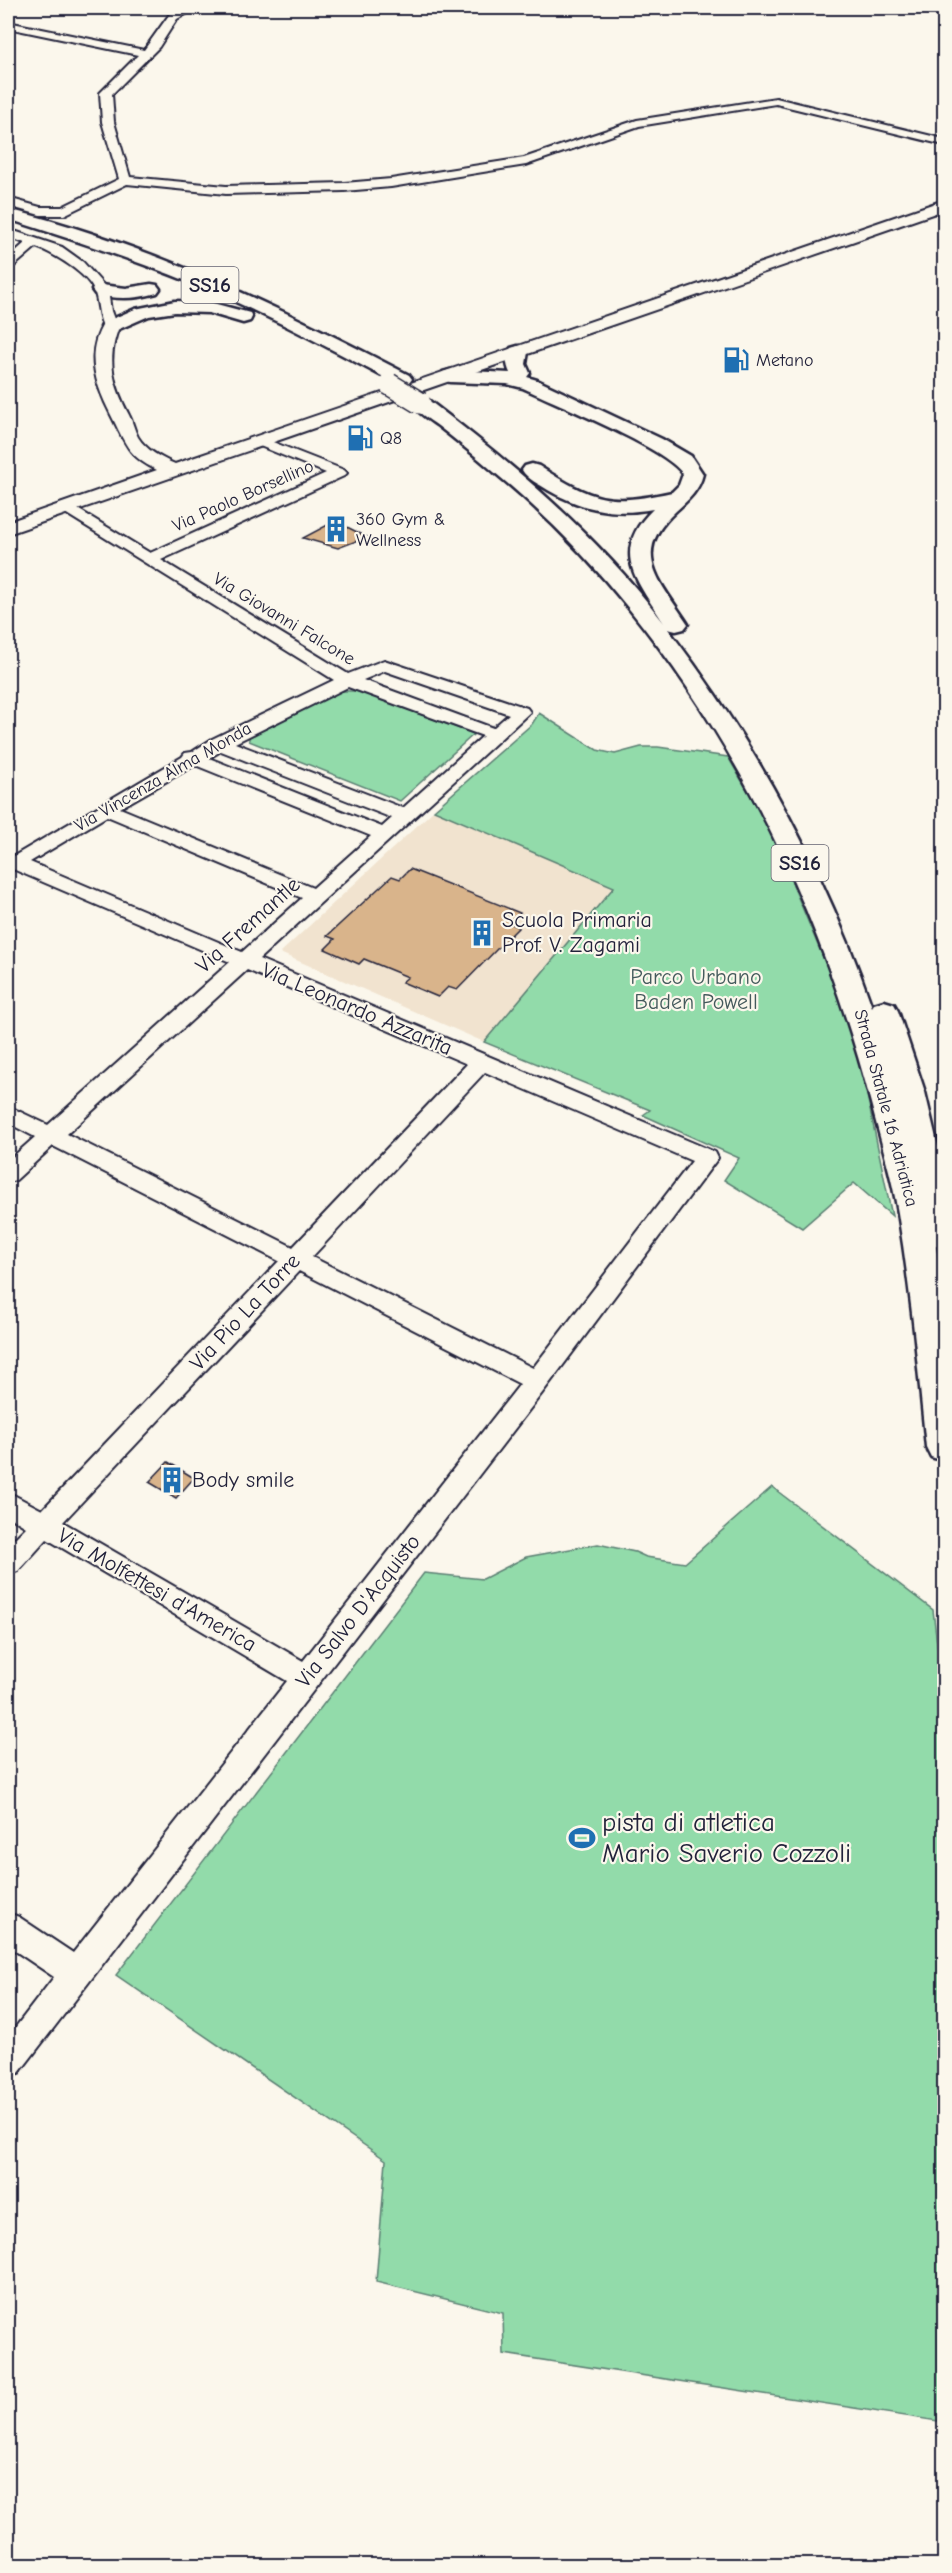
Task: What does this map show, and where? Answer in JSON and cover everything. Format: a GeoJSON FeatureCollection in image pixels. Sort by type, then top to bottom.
{"type":"FeatureCollection","features":[{"type":"Feature","properties":{"kind":"highway","name":"Strada Statale 16 Adriatica"},"geometry":{"type":"LineString","coordinates":[[8,214],[111,247],[204,282],[311,332],[395,381],[492,443],[539,482],[602,542],[681,634],[758,744],[793,806],[830,880],[858,944],[893,1036],[910,1092],[945,1238]]}},
{"type":"Feature","properties":{"kind":"highway","name":"Strada Statale 16 Adriatica"},"geometry":{"type":"LineString","coordinates":[[8,222],[94,249],[191,285],[395,381]]}},
{"type":"Feature","properties":{"kind":"highway"},"geometry":{"type":"LineString","coordinates":[[94,249],[149,278],[153,284],[151,289],[118,315],[110,327]]}},
{"type":"Feature","properties":{"kind":"highway"},"geometry":{"type":"LineString","coordinates":[[101,290],[112,294],[132,295],[151,289]]}},
{"type":"Feature","properties":{"kind":"highway"},"geometry":{"type":"LineString","coordinates":[[110,327],[145,310],[171,305],[199,306],[225,310],[314,343]]}},
{"type":"Feature","properties":{"kind":"highway"},"geometry":{"type":"LineString","coordinates":[[518,352],[516,363],[519,378]]}},
{"type":"Feature","properties":{"kind":"highway"},"geometry":{"type":"LineString","coordinates":[[487,363],[655,443],[684,460],[693,474],[690,487],[655,517],[642,534],[638,549],[640,566],[681,634]]}},
{"type":"Feature","properties":{"kind":"highway"},"geometry":{"type":"LineString","coordinates":[[450,376],[519,378]]}},
{"type":"Feature","properties":{"kind":"highway","name":"Strada Statale 16 Adriatica"},"geometry":{"type":"LineString","coordinates":[[427,401],[529,490],[580,539],[621,584],[680,658],[738,746],[809,881],[856,997],[885,1092],[916,1222],[945,1447]]}},
{"type":"Feature","properties":{"kind":"highway"},"geometry":{"type":"LineString","coordinates":[[492,443],[569,495],[596,506],[633,508],[678,498]]}},
{"type":"Feature","properties":{"kind":"main road"},"geometry":{"type":"LineString","coordinates":[[8,528],[945,205]]}},
{"type":"Feature","properties":{"kind":"main road"},"geometry":{"type":"LineString","coordinates":[[110,327],[103,341],[102,378],[111,402],[121,417],[128,435],[147,449],[157,464],[173,470]]}},
{"type":"Feature","properties":{"kind":"main road"},"geometry":{"type":"LineString","coordinates":[[147,449],[223,453]]}},
{"type":"Feature","properties":{"kind":"main road"},"geometry":{"type":"LineString","coordinates":[[119,489],[132,479],[140,468],[147,449]]}},
{"type":"Feature","properties":{"kind":"street"},"geometry":{"type":"LineString","coordinates":[[126,180],[108,122],[106,93],[147,54],[173,17],[192,8]]}},
{"type":"Feature","properties":{"kind":"street"},"geometry":{"type":"LineString","coordinates":[[8,25],[147,54]]}},
{"type":"Feature","properties":{"kind":"street"},"geometry":{"type":"LineString","coordinates":[[8,202],[40,211],[64,211],[126,180],[226,190],[344,187],[391,183],[526,161],[637,123],[776,101],[945,142]]}},
{"type":"Feature","properties":{"kind":"street"},"geometry":{"type":"LineString","coordinates":[[8,232],[57,250],[71,260],[101,290],[104,311],[110,327]]}},
{"type":"Feature","properties":{"kind":"street"},"geometry":{"type":"LineString","coordinates":[[8,264],[35,241]]}},
{"type":"Feature","properties":{"kind":"street","name":"Via Paolo Borsellino"},"geometry":{"type":"LineString","coordinates":[[150,559],[339,473],[260,441]]}},
{"type":"Feature","properties":{"kind":"street","name":"Via Giovanni Falcone"},"geometry":{"type":"LineString","coordinates":[[65,508],[288,647],[346,680],[496,735]]}},
{"type":"Feature","properties":{"kind":"street","name":"Via Vincenza Alma Monda"},"geometry":{"type":"LineString","coordinates":[[11,862],[218,743],[346,680],[384,664],[522,712]]}},
{"type":"Feature","properties":{"kind":"street","name":"Via Fremantle"},"geometry":{"type":"LineString","coordinates":[[8,1174],[522,712]]}},
{"type":"Feature","properties":{"kind":"street"},"geometry":{"type":"LineString","coordinates":[[218,743],[405,816]]}},
{"type":"Feature","properties":{"kind":"street"},"geometry":{"type":"LineString","coordinates":[[191,758],[385,835]]}},
{"type":"Feature","properties":{"kind":"street"},"geometry":{"type":"LineString","coordinates":[[105,809],[316,897]]}},
{"type":"Feature","properties":{"kind":"street","name":"Via Leonardo Azzarita"},"geometry":{"type":"LineString","coordinates":[[11,862],[707,1158]]}},
{"type":"Feature","properties":{"kind":"street","name":"Via Pio La Torre"},"geometry":{"type":"LineString","coordinates":[[8,1563],[482,1062]]}},
{"type":"Feature","properties":{"kind":"street"},"geometry":{"type":"LineString","coordinates":[[8,1114],[537,1381]]}},
{"type":"Feature","properties":{"kind":"street","name":"Via Salvo D'Acquisto"},"geometry":{"type":"LineString","coordinates":[[8,2062],[537,1381],[707,1158]]}},
{"type":"Feature","properties":{"kind":"street","name":"Via Molfettesi d'America"},"geometry":{"type":"LineString","coordinates":[[8,1503],[307,1678]]}},
{"type":"Feature","properties":{"kind":"street"},"geometry":{"type":"LineString","coordinates":[[8,1928],[76,1974]]}},
{"type":"Feature","properties":{"kind":"shaded area"},"geometry":{"type":"Polygon","coordinates":[[[434,810],[615,886],[484,1042],[280,953],[434,810]]]}},
{"type":"Feature","properties":{"kind":"green space"},"geometry":{"type":"Polygon","coordinates":[[[337,691],[358,691],[474,734],[400,801],[249,741],[249,736],[337,691]]]}},
{"type":"Feature","properties":{"kind":"green space","name":"Parco Urbano Baden Powell"},"geometry":{"type":"Polygon","coordinates":[[[539,713],[597,750],[615,754],[641,747],[658,747],[728,757],[770,830],[844,1008],[866,1090],[892,1216],[854,1183],[802,1228],[724,1180],[739,1158],[643,1115],[650,1110],[484,1042],[614,887],[434,810],[532,724],[539,713]]]}},
{"type":"Feature","properties":{"kind":"green space","name":"pista di atletica Mario Saverio Cozzoli"},"geometry":{"type":"Polygon","coordinates":[[[772,1487],[933,1610],[944,1702],[944,2422],[504,2354],[503,2313],[376,2282],[386,2160],[116,1975],[424,1573],[483,1579],[526,1557],[598,1544],[635,1552],[646,1557],[685,1563],[772,1487]]]}},
{"type":"Feature","properties":{"kind":"building","name":"360 Gym & Wellness"},"geometry":{"type":"Polygon","coordinates":[[[335,521],[367,537],[338,548],[303,538],[335,521]]]}},
{"type":"Feature","properties":{"kind":"building","name":"Scuola Primaria Prof. V. Zagami"},"geometry":{"type":"Polygon","coordinates":[[[410,869],[520,913],[510,923],[519,927],[457,990],[448,987],[438,997],[402,982],[408,977],[364,959],[359,964],[325,949],[335,939],[327,936],[392,876],[400,879],[410,869]]]}},
{"type":"Feature","properties":{"kind":"building","name":"Body smile"},"geometry":{"type":"Polygon","coordinates":[[[168,1462],[194,1478],[176,1498],[149,1482],[168,1462]]]}},
{"type":"Feature","properties":{"kind":"place","name":"Metano"},"geometry":{"type":"Point","coordinates":[736,360]}},
{"type":"Feature","properties":{"kind":"place","name":"Q8"},"geometry":{"type":"Point","coordinates":[360,438]}},
{"type":"Feature","properties":{"kind":"place","name":"360 Gym & Wellness"},"geometry":{"type":"Point","coordinates":[336,529]}},
{"type":"Feature","properties":{"kind":"place","name":"Scuola Primaria Prof. V. Zagami"},"geometry":{"type":"Point","coordinates":[482,933]}},
{"type":"Feature","properties":{"kind":"place","name":"Body smile"},"geometry":{"type":"Point","coordinates":[172,1480]}},
{"type":"Feature","properties":{"kind":"place","name":"pista di atletica Mario Saverio Cozzoli"},"geometry":{"type":"Point","coordinates":[582,1838]}}]}
